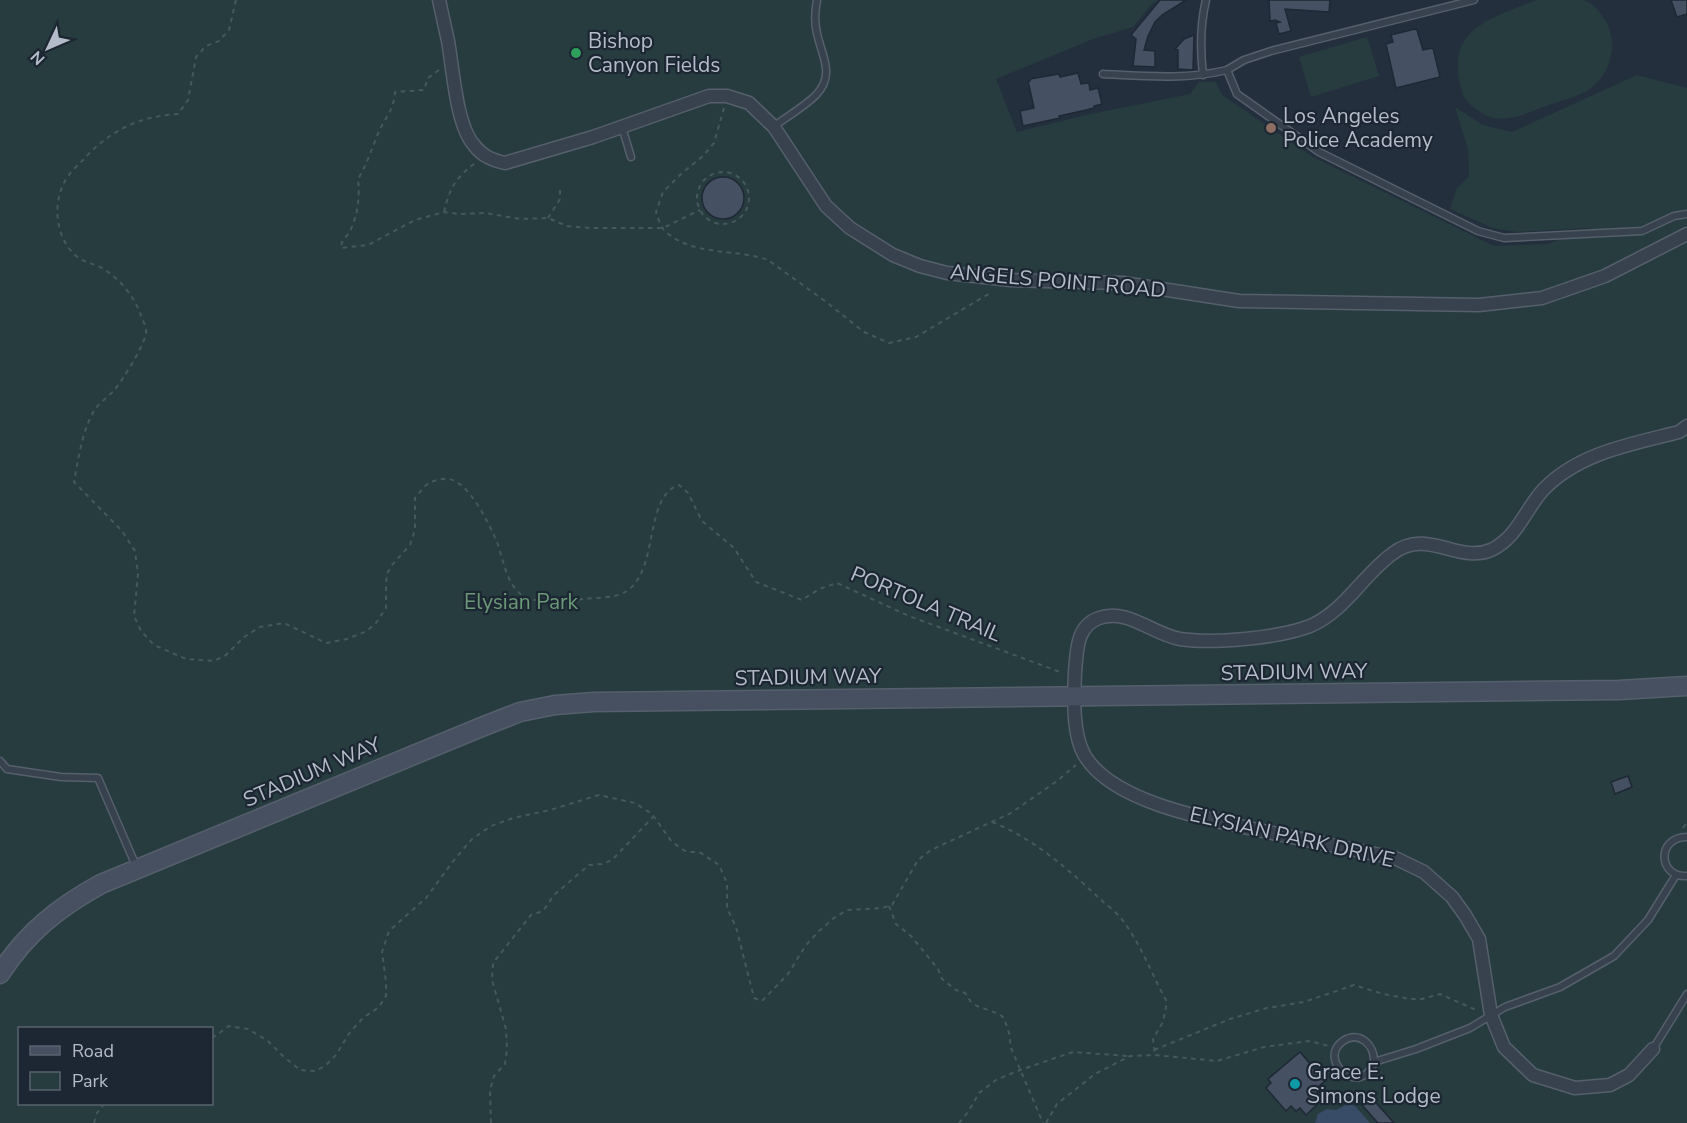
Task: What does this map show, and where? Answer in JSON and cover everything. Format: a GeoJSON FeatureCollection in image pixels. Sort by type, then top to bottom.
{"type":"FeatureCollection","features":[{"type":"Feature","properties":{"kind":"main road","name":"STADIUM WAY"},"geometry":{"type":"LineString","coordinates":[[0,974],[25,941],[48,919],[73,899],[101,884],[484,726],[520,712],[555,705],[594,702],[1619,690],[1687,686]]}},
{"type":"Feature","properties":{"kind":"street"},"geometry":{"type":"LineString","coordinates":[[439,0],[458,102],[466,132],[472,144],[491,160],[506,163],[622,127],[709,96],[728,96]]}},
{"type":"Feature","properties":{"kind":"street","name":"ANGELS POINT ROAD"},"geometry":{"type":"LineString","coordinates":[[728,96],[749,103],[774,127],[826,206],[850,228],[893,255],[920,266],[947,273],[1011,280],[1123,283],[1239,301],[1479,305],[1542,298],[1605,276],[1687,234]]}},
{"type":"Feature","properties":{"kind":"street"},"geometry":{"type":"LineString","coordinates":[[1074,697],[1077,643],[1080,634],[1096,619],[1118,615],[1177,638],[1201,641],[1277,635],[1311,626],[1328,616],[1391,554],[1404,546],[1417,543],[1432,544],[1460,552],[1489,550],[1504,542],[1543,490],[1568,470],[1610,450],[1678,432],[1687,426]]}},
{"type":"Feature","properties":{"kind":"street","name":"ELYSIAN PARK DRIVE"},"geometry":{"type":"LineString","coordinates":[[1074,697],[1078,743],[1086,758],[1099,774],[1134,794],[1172,810],[1395,858],[1424,872],[1452,897],[1479,939],[1491,1015],[1504,1047],[1533,1075],[1575,1088],[1610,1085],[1629,1075],[1653,1049]]}},
{"type":"Feature","properties":{"kind":"lane"},"geometry":{"type":"LineString","coordinates":[[774,127],[816,95],[824,83],[827,68],[815,25],[817,0]]}},
{"type":"Feature","properties":{"kind":"lane"},"geometry":{"type":"LineString","coordinates":[[1203,75],[1200,48],[1206,0]]}},
{"type":"Feature","properties":{"kind":"lane"},"geometry":{"type":"LineString","coordinates":[[1103,74],[1203,75],[1227,70],[1244,60],[1270,51],[1473,0]]}},
{"type":"Feature","properties":{"kind":"lane"},"geometry":{"type":"LineString","coordinates":[[1227,70],[1237,94],[1319,152],[1478,231],[1504,238],[1642,231],[1674,216],[1687,214]]}},
{"type":"Feature","properties":{"kind":"lane"},"geometry":{"type":"LineString","coordinates":[[622,127],[631,157]]}},
{"type":"Feature","properties":{"kind":"lane"},"geometry":{"type":"LineString","coordinates":[[0,761],[7,769],[61,777],[98,778],[137,870]]}},
{"type":"Feature","properties":{"kind":"lane"},"geometry":{"type":"LineString","coordinates":[[1687,837],[1671,841],[1664,853],[1666,866],[1676,875],[1687,876]]}},
{"type":"Feature","properties":{"kind":"lane"},"geometry":{"type":"LineString","coordinates":[[1374,1062],[1470,1028],[1505,1007],[1560,987],[1614,956],[1648,920],[1676,875]]}},
{"type":"Feature","properties":{"kind":"lane","name":"ELYSIAN PARK DRIVE"},"geometry":{"type":"LineString","coordinates":[[1653,1049],[1687,994]]}},
{"type":"Feature","properties":{"kind":"lane"},"geometry":{"type":"LineString","coordinates":[[1359,1038],[1366,1041],[1372,1048],[1375,1055],[1374,1062],[1368,1072],[1362,1076],[1350,1077],[1343,1074],[1337,1067],[1335,1061],[1337,1048],[1345,1040],[1359,1038]]}},
{"type":"Feature","properties":{"kind":"path","name":"PORTOLA TRAIL"},"geometry":{"type":"LineString","coordinates":[[236,0],[230,30],[219,41],[206,46],[196,57],[188,100],[178,114],[142,120],[122,128],[94,148],[63,184],[58,206],[59,226],[65,244],[80,258],[105,270],[121,282],[140,311],[146,332],[137,355],[116,389],[96,408],[85,432],[74,482],[122,531],[135,551],[138,574],[134,616],[141,631],[154,645],[186,659],[213,661],[226,655],[244,637],[260,627],[284,623],[326,643],[347,639],[367,631],[376,623],[386,608],[387,574],[410,545],[415,530],[415,498],[430,482],[448,478],[464,486],[483,513],[497,543],[507,573],[519,594],[531,599],[565,601],[617,596],[628,591],[639,580],[646,562],[651,530],[665,494],[671,487],[679,484],[688,493],[702,521],[734,548],[756,582],[801,600],[819,589],[837,583],[909,616],[1075,678]]}},
{"type":"Feature","properties":{"kind":"path"},"geometry":{"type":"LineString","coordinates":[[451,62],[428,78],[424,90],[395,92],[390,112],[358,179],[359,192],[355,218],[349,232],[341,242],[341,248],[368,245],[415,220],[444,212],[486,213],[520,219],[548,218],[567,226],[579,227],[663,228],[700,210]]}},
{"type":"Feature","properties":{"kind":"path"},"geometry":{"type":"LineString","coordinates":[[728,96],[714,143],[663,192],[656,212],[663,228],[682,243],[758,256],[825,301],[864,332],[889,343],[916,337],[1011,280]]}},
{"type":"Feature","properties":{"kind":"path"},"geometry":{"type":"LineString","coordinates":[[444,212],[448,194],[459,176],[484,155]]}},
{"type":"Feature","properties":{"kind":"path"},"geometry":{"type":"LineString","coordinates":[[722,172],[738,176],[745,182],[750,199],[744,215],[738,221],[720,225],[705,217],[700,210],[697,193],[706,178],[722,172]]}},
{"type":"Feature","properties":{"kind":"path"},"geometry":{"type":"LineString","coordinates":[[548,218],[560,199],[560,190]]}},
{"type":"Feature","properties":{"kind":"path"},"geometry":{"type":"LineString","coordinates":[[213,1037],[229,1026],[248,1029],[268,1041],[300,1070],[315,1071],[325,1066],[336,1055],[350,1032],[363,1018],[379,1007],[386,996],[382,952],[389,931],[426,898],[472,839],[491,826],[513,818],[550,810],[599,795],[635,803],[654,816],[672,842],[685,850],[701,853],[719,865],[727,883],[727,908],[736,927],[754,998],[762,1001],[788,974],[812,938],[834,918],[847,910],[882,908],[892,905],[918,860],[931,850],[1011,813],[1086,758]]}},
{"type":"Feature","properties":{"kind":"path"},"geometry":{"type":"LineString","coordinates":[[491,1123],[490,1090],[494,1076],[505,1064],[507,1050],[506,1029],[492,980],[493,963],[531,915],[543,911],[554,895],[589,865],[612,860],[654,816]]}},
{"type":"Feature","properties":{"kind":"path"},"geometry":{"type":"LineString","coordinates":[[992,822],[1026,838],[1085,885],[1124,922],[1143,952],[1152,975],[1167,1002],[1164,1022],[1153,1039],[1155,1055]]}},
{"type":"Feature","properties":{"kind":"path"},"geometry":{"type":"LineString","coordinates":[[889,906],[896,924],[911,936],[938,969],[942,979],[956,990],[965,993],[977,1006],[1004,1018],[1010,1033],[1011,1048],[1045,1123]]}},
{"type":"Feature","properties":{"kind":"path"},"geometry":{"type":"LineString","coordinates":[[1154,1050],[1230,1019],[1267,1008],[1304,1002],[1354,985],[1410,999],[1422,999],[1440,994],[1491,1015]]}},
{"type":"Feature","properties":{"kind":"path"},"geometry":{"type":"LineString","coordinates":[[959,1123],[979,1093],[996,1080],[1073,1052],[1130,1056],[1155,1055],[1217,1061],[1264,1047],[1309,1041],[1337,1048]]}},
{"type":"Feature","properties":{"kind":"path"},"geometry":{"type":"LineString","coordinates":[[1045,1123],[1057,1104],[1064,1098],[1095,1074],[1130,1056]]}},
{"type":"Feature","properties":{"kind":"path"},"geometry":{"type":"LineString","coordinates":[[94,1123],[97,1113],[103,1105]]}},
{"type":"Feature","properties":{"kind":"green space","name":"Elysian Park"},"geometry":{"type":"Polygon","coordinates":[[[0,0],[1160,0],[1153,3],[1133,27],[1093,39],[996,79],[1017,132],[1086,115],[1190,94],[1199,82],[1216,82],[1222,95],[1313,157],[1494,246],[1548,244],[1590,228],[1517,232],[1493,228],[1450,209],[1457,188],[1469,176],[1468,149],[1455,107],[1483,125],[1512,132],[1637,75],[1687,88],[1687,1123],[0,1123],[0,0]]]}},
{"type":"Feature","properties":{"kind":"green space"},"geometry":{"type":"Polygon","coordinates":[[[1536,0],[1582,0],[1595,7],[1605,20],[1612,40],[1610,60],[1606,70],[1594,86],[1576,96],[1514,117],[1500,119],[1489,117],[1473,107],[1464,97],[1458,68],[1460,52],[1466,39],[1488,20],[1536,0]]]}},
{"type":"Feature","properties":{"kind":"green space"},"geometry":{"type":"Polygon","coordinates":[[[1367,37],[1379,76],[1311,97],[1299,57],[1367,37]]]}},
{"type":"Feature","properties":{"kind":"water"},"geometry":{"type":"Polygon","coordinates":[[[1348,1104],[1355,1106],[1370,1123],[1315,1123],[1318,1114],[1327,1109],[1336,1110],[1348,1104]]]}},
{"type":"Feature","properties":{"kind":"building"},"geometry":{"type":"Polygon","coordinates":[[[1160,0],[1186,0],[1162,15],[1155,22],[1148,36],[1144,50],[1155,51],[1155,67],[1133,66],[1136,39],[1131,35],[1160,0]]]}},
{"type":"Feature","properties":{"kind":"building"},"geometry":{"type":"Polygon","coordinates":[[[1269,0],[1330,0],[1329,12],[1285,9],[1291,31],[1279,34],[1276,23],[1280,22],[1270,21],[1269,0]]]}},
{"type":"Feature","properties":{"kind":"building"},"geometry":{"type":"Polygon","coordinates":[[[1671,0],[1687,0],[1687,14],[1677,17],[1671,0]]]}},
{"type":"Feature","properties":{"kind":"building"},"geometry":{"type":"Polygon","coordinates":[[[1415,29],[1423,50],[1433,48],[1440,77],[1396,88],[1386,44],[1393,42],[1391,35],[1415,29]]]}},
{"type":"Feature","properties":{"kind":"building"},"geometry":{"type":"Polygon","coordinates":[[[1194,35],[1193,70],[1178,69],[1178,50],[1175,49],[1184,39],[1194,35]]]}},
{"type":"Feature","properties":{"kind":"building"},"geometry":{"type":"Polygon","coordinates":[[[1078,73],[1081,84],[1089,83],[1090,90],[1098,88],[1102,104],[1059,116],[1060,118],[1023,126],[1020,111],[1034,108],[1028,81],[1030,79],[1078,73]]]}},
{"type":"Feature","properties":{"kind":"building"},"geometry":{"type":"Polygon","coordinates":[[[723,177],[738,183],[744,198],[738,213],[723,219],[708,213],[702,198],[708,183],[723,177]]]}},
{"type":"Feature","properties":{"kind":"building"},"geometry":{"type":"Polygon","coordinates":[[[1628,776],[1632,787],[1615,794],[1611,782],[1628,776]]]}},
{"type":"Feature","properties":{"kind":"building","name":"Grace E. Simons Lodge"},"geometry":{"type":"Polygon","coordinates":[[[1300,1052],[1325,1081],[1318,1087],[1320,1090],[1316,1094],[1322,1100],[1306,1115],[1300,1108],[1296,1111],[1291,1106],[1286,1111],[1266,1088],[1271,1083],[1268,1079],[1300,1052]]]}},
{"type":"Feature","properties":{"kind":"building"},"geometry":{"type":"Polygon","coordinates":[[[1370,1096],[1394,1123],[1378,1123],[1361,1104],[1370,1096]]]}},
{"type":"Feature","properties":{"kind":"place","name":"Bishop Canyon Fields"},"geometry":{"type":"Point","coordinates":[576,53]}},
{"type":"Feature","properties":{"kind":"place","name":"Los Angeles Police Academy"},"geometry":{"type":"Point","coordinates":[1271,128]}},
{"type":"Feature","properties":{"kind":"place","name":"Grace E. Simons Lodge"},"geometry":{"type":"Point","coordinates":[1295,1084]}}]}
